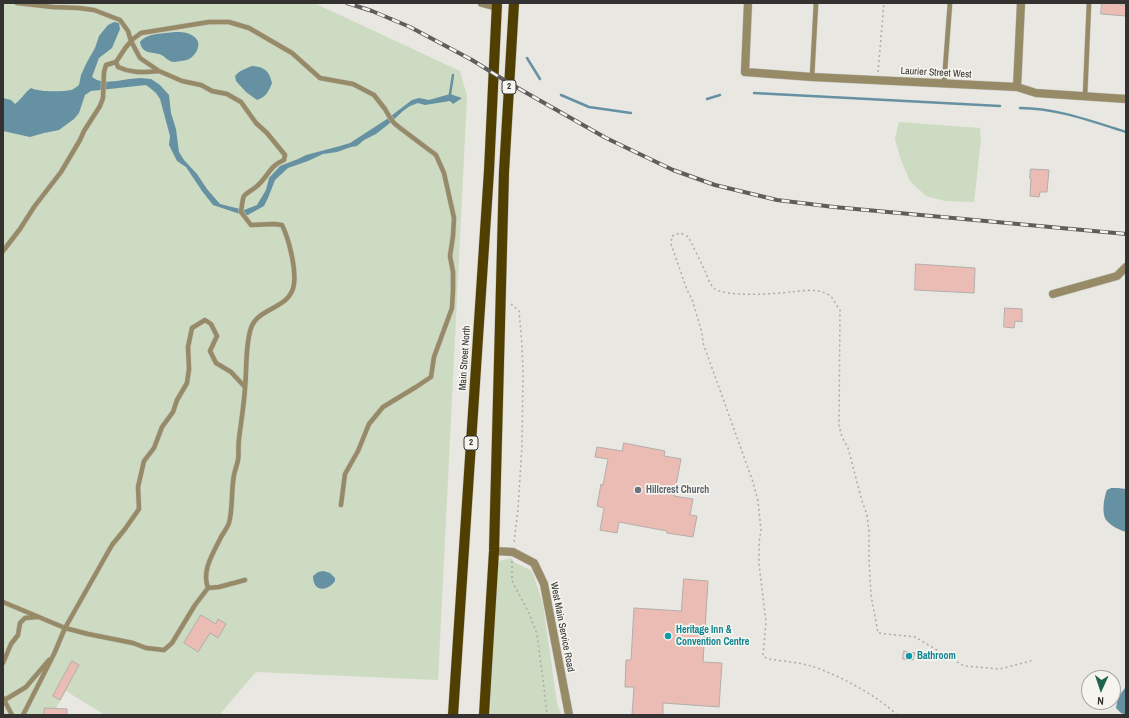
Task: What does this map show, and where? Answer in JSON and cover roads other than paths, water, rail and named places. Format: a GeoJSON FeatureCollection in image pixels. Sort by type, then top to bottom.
{"type":"FeatureCollection","features":[{"type":"Feature","properties":{"kind":"main road","name":"2"},"geometry":{"type":"LineString","coordinates":[[484,715],[494,551],[504,172],[514,3]]}},
{"type":"Feature","properties":{"kind":"main road","name":"Main Street North"},"geometry":{"type":"LineString","coordinates":[[453,715],[489,171],[497,5]]}},
{"type":"Feature","properties":{"kind":"street"},"geometry":{"type":"LineString","coordinates":[[482,3],[497,5]]}},
{"type":"Feature","properties":{"kind":"street","name":"Laurier Street West"},"geometry":{"type":"LineString","coordinates":[[748,3],[744,72],[812,77],[1017,87],[1036,93],[1126,99]]}},
{"type":"Feature","properties":{"kind":"street"},"geometry":{"type":"LineString","coordinates":[[1017,87],[1021,3]]}},
{"type":"Feature","properties":{"kind":"street"},"geometry":{"type":"LineString","coordinates":[[1053,294],[1117,276],[1126,267]]}},
{"type":"Feature","properties":{"kind":"street","name":"West Main Service Road"},"geometry":{"type":"LineString","coordinates":[[494,551],[514,552],[534,563],[544,584],[569,715]]}},
{"type":"Feature","properties":{"kind":"lane"},"geometry":{"type":"LineString","coordinates":[[17,3],[94,10],[120,20],[128,31],[134,49],[140,58],[159,71],[182,81],[201,85],[212,91],[227,94],[241,102],[256,122],[285,155],[284,160],[274,166],[258,186],[245,194],[243,200],[241,212],[251,225],[282,225],[294,266],[294,285],[291,294],[282,304],[265,313],[251,326],[247,350],[238,460],[234,475],[232,503],[228,524],[210,560],[206,573],[208,588]]}},
{"type":"Feature","properties":{"kind":"lane"},"geometry":{"type":"LineString","coordinates":[[812,77],[816,3]]}},
{"type":"Feature","properties":{"kind":"lane"},"geometry":{"type":"LineString","coordinates":[[944,83],[950,3]]}},
{"type":"Feature","properties":{"kind":"lane"},"geometry":{"type":"LineString","coordinates":[[1085,96],[1089,3]]}},
{"type":"Feature","properties":{"kind":"lane"},"geometry":{"type":"LineString","coordinates":[[3,250],[20,229],[34,206],[61,172],[100,106],[106,65],[116,62],[126,46],[141,32],[209,22],[229,22],[249,28],[292,53],[320,78],[353,84],[374,94],[386,109],[394,123],[436,155],[444,173],[454,218],[450,256],[453,272],[452,308],[434,357],[431,376],[383,407],[369,424],[358,451],[345,474],[341,505]]}},
{"type":"Feature","properties":{"kind":"lane"},"geometry":{"type":"LineString","coordinates":[[116,62],[118,67],[133,72],[141,73],[159,71]]}},
{"type":"Feature","properties":{"kind":"lane"},"geometry":{"type":"LineString","coordinates":[[23,715],[54,654],[65,628],[112,545],[125,530],[139,509],[138,487],[144,461],[154,448],[162,427],[173,412],[177,400],[186,383],[189,369],[188,347],[192,328],[205,320],[211,324],[217,336],[210,351],[216,363],[231,372],[245,387]]}},
{"type":"Feature","properties":{"kind":"lane"},"geometry":{"type":"LineString","coordinates":[[3,602],[65,628],[133,643],[146,648],[164,650],[172,643],[195,605],[208,588],[219,587],[245,580]]}},
{"type":"Feature","properties":{"kind":"lane"},"geometry":{"type":"LineString","coordinates":[[3,663],[11,644],[18,635],[20,623],[25,618],[38,617]]}},
{"type":"Feature","properties":{"kind":"lane"},"geometry":{"type":"LineString","coordinates":[[12,715],[3,699],[26,687],[54,654]]}},
{"type":"Feature","properties":{"kind":"water"},"geometry":{"type":"Polygon","coordinates":[[[114,22],[119,23],[120,29],[112,48],[99,58],[92,77],[104,82],[141,78],[151,79],[160,85],[169,95],[179,152],[184,160],[220,204],[244,210],[257,205],[266,190],[269,178],[280,166],[306,155],[350,143],[387,119],[412,100],[419,98],[429,100],[450,94],[462,98],[453,104],[450,101],[425,105],[418,103],[410,106],[376,134],[364,140],[357,146],[337,152],[323,154],[288,168],[275,180],[264,206],[246,216],[213,205],[186,167],[177,161],[169,145],[170,136],[160,99],[156,93],[146,85],[91,91],[85,95],[79,113],[74,119],[59,130],[30,137],[3,131],[3,98],[11,100],[15,104],[31,88],[50,91],[67,91],[74,89],[79,85],[81,75],[95,48],[99,36],[108,25],[114,22]]]}},
{"type":"Feature","properties":{"kind":"water"},"geometry":{"type":"Polygon","coordinates":[[[175,32],[187,33],[198,42],[198,49],[196,53],[186,60],[172,62],[161,55],[144,50],[141,46],[140,42],[147,36],[175,32]]]}},
{"type":"Feature","properties":{"kind":"water"},"geometry":{"type":"Polygon","coordinates":[[[252,66],[263,68],[268,72],[272,83],[267,93],[257,100],[246,92],[236,81],[235,76],[241,71],[252,66]]]}},
{"type":"Feature","properties":{"kind":"water"},"geometry":{"type":"Polygon","coordinates":[[[1111,488],[1126,489],[1126,532],[1113,526],[1105,518],[1105,497],[1107,490],[1111,488]]]}},
{"type":"Feature","properties":{"kind":"water"},"geometry":{"type":"Polygon","coordinates":[[[323,571],[330,573],[335,578],[335,581],[332,585],[321,589],[315,585],[313,576],[318,572],[323,571]]]}},
{"type":"Feature","properties":{"kind":"water"},"geometry":{"type":"Polygon","coordinates":[[[1126,688],[1126,715],[1118,710],[1121,710],[1121,693],[1126,688]]]}},
{"type":"Feature","properties":{"kind":"waterway"},"geometry":{"type":"LineString","coordinates":[[527,58],[540,79]]}},
{"type":"Feature","properties":{"kind":"waterway"},"geometry":{"type":"LineString","coordinates":[[450,94],[453,75]]}},
{"type":"Feature","properties":{"kind":"waterway"},"geometry":{"type":"LineString","coordinates":[[754,93],[1000,106]]}},
{"type":"Feature","properties":{"kind":"waterway"},"geometry":{"type":"LineString","coordinates":[[561,95],[589,107],[631,113]]}},
{"type":"Feature","properties":{"kind":"waterway"},"geometry":{"type":"LineString","coordinates":[[707,99],[720,95]]}},
{"type":"Feature","properties":{"kind":"waterway"},"geometry":{"type":"LineString","coordinates":[[1020,108],[1047,110],[1126,132]]}},
{"type":"Feature","properties":{"kind":"railway"},"geometry":{"type":"LineString","coordinates":[[347,3],[372,11],[410,27],[472,60],[509,83],[606,138],[673,170],[715,185],[777,200],[834,207],[1126,234]]}},
{"type":"Feature","properties":{"kind":"place","name":"Hillcrest Church"},"geometry":{"type":"Point","coordinates":[638,490]}},
{"type":"Feature","properties":{"kind":"place","name":"Heritage Inn & Convention Centre"},"geometry":{"type":"Point","coordinates":[668,636]}},
{"type":"Feature","properties":{"kind":"place","name":"Bathroom"},"geometry":{"type":"Point","coordinates":[909,656]}}]}
